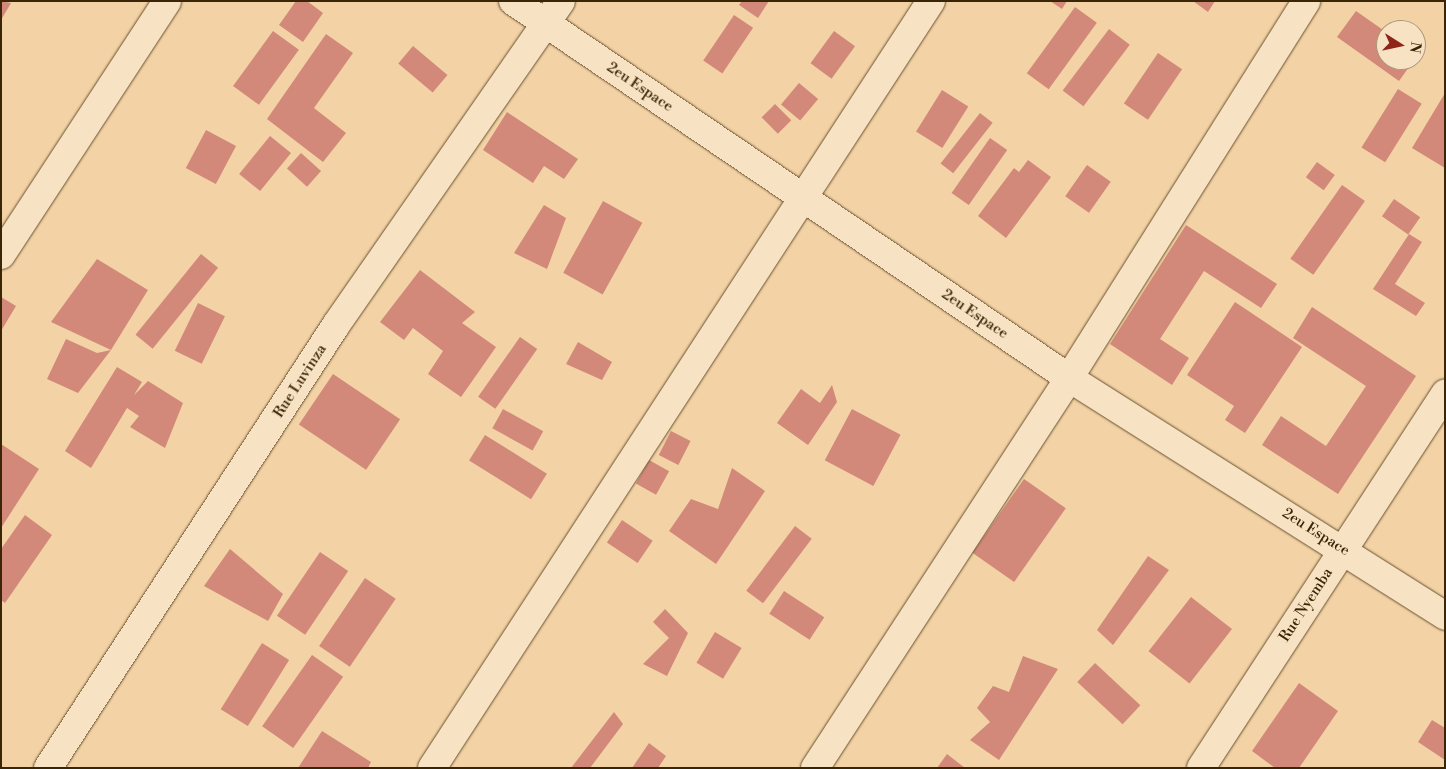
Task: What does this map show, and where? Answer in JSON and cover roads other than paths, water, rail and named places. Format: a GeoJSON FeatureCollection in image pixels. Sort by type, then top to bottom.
{"type":"FeatureCollection","features":[{"type":"Feature","properties":{"kind":"street"},"geometry":{"type":"LineString","coordinates":[[1,255],[167,1]]}},
{"type":"Feature","properties":{"kind":"street","name":"2eu Espace"},"geometry":{"type":"LineString","coordinates":[[513,1],[1069,378],[1343,548],[1445,616]]}},
{"type":"Feature","properties":{"kind":"street","name":"Rue Luvinza"},"geometry":{"type":"LineString","coordinates":[[48,768],[336,325],[547,24],[561,1]]}},
{"type":"Feature","properties":{"kind":"street"},"geometry":{"type":"LineString","coordinates":[[432,768],[931,1]]}},
{"type":"Feature","properties":{"kind":"street"},"geometry":{"type":"LineString","coordinates":[[815,768],[1069,378],[1306,1]]}},
{"type":"Feature","properties":{"kind":"street","name":"Rue Nyemba"},"geometry":{"type":"LineString","coordinates":[[1200,768],[1445,394]]}}]}
